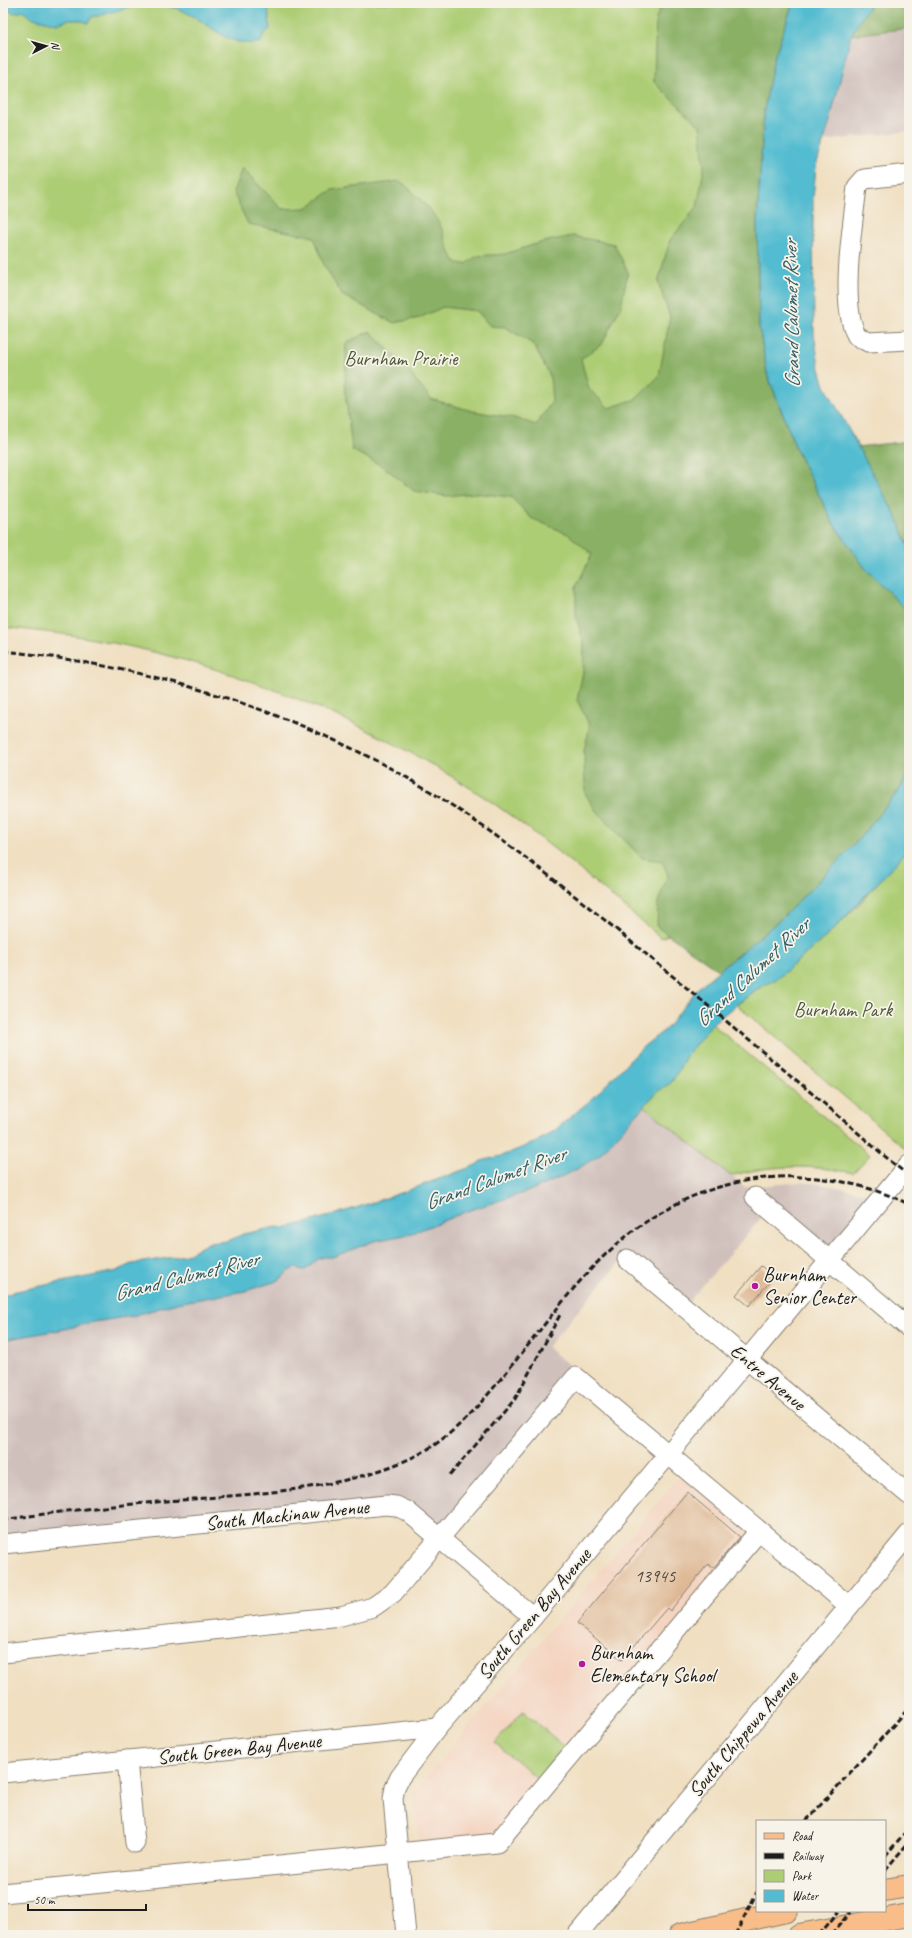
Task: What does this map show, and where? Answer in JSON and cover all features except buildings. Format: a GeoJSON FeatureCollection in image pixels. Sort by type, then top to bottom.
{"type":"FeatureCollection","features":[{"type":"Feature","properties":{"kind":"main road"},"geometry":{"type":"LineString","coordinates":[[886,1890],[909,1886]]}},
{"type":"Feature","properties":{"kind":"main road"},"geometry":{"type":"LineString","coordinates":[[680,1935],[782,1912]]}},
{"type":"Feature","properties":{"kind":"main road"},"geometry":{"type":"LineString","coordinates":[[799,1935],[909,1916]]}},
{"type":"Feature","properties":{"kind":"street"},"geometry":{"type":"LineString","coordinates":[[909,174],[864,179],[857,188],[849,258],[850,318],[857,336],[868,342],[909,340]]}},
{"type":"Feature","properties":{"kind":"street","name":"South Green Bay Avenue"},"geometry":{"type":"LineString","coordinates":[[3,1773],[437,1728],[533,1617],[909,1165]]}},
{"type":"Feature","properties":{"kind":"street"},"geometry":{"type":"LineString","coordinates":[[755,1197],[909,1328]]}},
{"type":"Feature","properties":{"kind":"street","name":"Entre Avenue"},"geometry":{"type":"LineString","coordinates":[[627,1260],[909,1495]]}},
{"type":"Feature","properties":{"kind":"street"},"geometry":{"type":"LineString","coordinates":[[3,1652],[333,1617],[358,1613],[384,1601],[393,1593],[576,1378],[849,1606]]}},
{"type":"Feature","properties":{"kind":"street","name":"South Mackinaw Avenue"},"geometry":{"type":"LineString","coordinates":[[3,1544],[386,1505],[396,1506],[407,1511],[533,1617]]}},
{"type":"Feature","properties":{"kind":"street"},"geometry":{"type":"LineString","coordinates":[[3,1893],[497,1843],[759,1531]]}},
{"type":"Feature","properties":{"kind":"street","name":"South Chippewa Avenue"},"geometry":{"type":"LineString","coordinates":[[577,1935],[909,1534]]}},
{"type":"Feature","properties":{"kind":"street"},"geometry":{"type":"LineString","coordinates":[[406,1935],[393,1799],[395,1787],[400,1777],[437,1728]]}},
{"type":"Feature","properties":{"kind":"street"},"geometry":{"type":"LineString","coordinates":[[127,1760],[135,1843]]}},
{"type":"Feature","properties":{"kind":"shaded area"},"geometry":{"type":"Polygon","coordinates":[[[909,28],[909,131],[824,141],[851,35],[909,28]]]}},
{"type":"Feature","properties":{"kind":"shaded area"},"geometry":{"type":"Polygon","coordinates":[[[644,1106],[745,1187],[805,1182],[833,1186],[879,1196],[826,1263],[766,1212],[685,1306],[626,1255],[547,1347],[577,1372],[438,1535],[408,1509],[3,1542],[3,1340],[65,1329],[93,1322],[132,1316],[177,1303],[245,1291],[274,1282],[282,1278],[288,1271],[296,1268],[303,1270],[307,1269],[318,1259],[333,1257],[374,1241],[410,1234],[473,1209],[527,1192],[564,1176],[600,1154],[644,1106]]]}},
{"type":"Feature","properties":{"kind":"shaded area","name":"Burnham Elementary School"},"geometry":{"type":"Polygon","coordinates":[[[680,1476],[750,1535],[495,1839],[420,1847],[413,1793],[680,1476]]]}},
{"type":"Feature","properties":{"kind":"green space","name":"Burnham Prairie"},"geometry":{"type":"Polygon","coordinates":[[[3,3],[787,3],[765,95],[767,383],[909,700],[681,934],[668,935],[661,938],[558,852],[493,803],[445,772],[395,744],[343,719],[290,696],[237,676],[182,659],[70,635],[3,627],[3,3]]]}},
{"type":"Feature","properties":{"kind":"green space"},"geometry":{"type":"Polygon","coordinates":[[[663,3],[793,3],[774,58],[764,111],[757,221],[759,326],[767,374],[797,451],[833,523],[865,568],[909,613],[909,771],[900,789],[854,845],[782,918],[720,971],[657,927],[658,902],[668,875],[662,861],[642,858],[596,811],[585,793],[584,750],[590,726],[577,700],[583,672],[584,643],[576,617],[576,587],[592,554],[568,534],[531,518],[511,497],[475,493],[447,496],[414,491],[384,467],[352,450],[345,391],[346,343],[370,331],[404,366],[431,399],[472,411],[515,418],[536,425],[552,402],[550,376],[533,344],[505,327],[490,326],[477,311],[443,307],[419,318],[394,323],[342,295],[324,265],[314,237],[248,224],[233,192],[242,168],[282,209],[306,208],[332,190],[400,181],[418,197],[433,214],[441,227],[451,255],[457,263],[466,264],[477,256],[505,254],[539,243],[573,236],[614,244],[628,272],[621,306],[602,344],[581,359],[589,389],[609,408],[636,399],[659,376],[670,317],[658,282],[670,240],[697,207],[704,169],[700,126],[654,82],[656,18],[663,3]]]}},
{"type":"Feature","properties":{"kind":"green space"},"geometry":{"type":"Polygon","coordinates":[[[871,3],[909,3],[909,28],[851,35],[871,3]]]}},
{"type":"Feature","properties":{"kind":"green space"},"geometry":{"type":"Polygon","coordinates":[[[909,441],[909,547],[897,518],[857,447],[909,441]]]}},
{"type":"Feature","properties":{"kind":"green space","name":"Burnham Park"},"geometry":{"type":"Polygon","coordinates":[[[909,847],[909,1148],[907,1150],[737,1005],[757,989],[778,978],[829,934],[860,903],[909,847]]]}},
{"type":"Feature","properties":{"kind":"green space"},"geometry":{"type":"Polygon","coordinates":[[[712,1024],[870,1155],[853,1173],[823,1168],[792,1167],[761,1169],[731,1176],[644,1106],[658,1091],[672,1082],[686,1056],[712,1024]]]}},
{"type":"Feature","properties":{"kind":"green space"},"geometry":{"type":"Polygon","coordinates":[[[523,1711],[565,1747],[538,1779],[495,1743],[523,1711]]]}},
{"type":"Feature","properties":{"kind":"water"},"geometry":{"type":"Polygon","coordinates":[[[3,3],[270,3],[268,6],[270,29],[264,34],[261,42],[241,43],[224,36],[187,13],[159,4],[142,4],[133,6],[92,17],[88,23],[80,20],[68,20],[57,24],[30,17],[23,11],[14,13],[3,8],[3,3]]]}},
{"type":"Feature","properties":{"kind":"water","name":"Grand Calumet River"},"geometry":{"type":"Polygon","coordinates":[[[793,3],[871,3],[851,35],[830,121],[816,166],[813,199],[814,334],[819,365],[825,386],[897,518],[909,547],[909,613],[865,568],[833,523],[797,451],[767,373],[759,326],[757,221],[764,111],[774,58],[793,3]]]}},
{"type":"Feature","properties":{"kind":"water","name":"Grand Calumet River"},"geometry":{"type":"Polygon","coordinates":[[[909,771],[909,847],[898,861],[829,934],[778,978],[757,989],[714,1022],[686,1056],[672,1082],[658,1091],[600,1154],[584,1165],[564,1176],[527,1192],[473,1209],[410,1234],[374,1241],[333,1257],[318,1259],[307,1269],[303,1270],[296,1268],[288,1271],[282,1278],[274,1282],[245,1291],[177,1303],[132,1316],[93,1322],[65,1329],[3,1340],[3,1296],[16,1291],[117,1271],[132,1264],[186,1255],[208,1243],[228,1241],[243,1234],[276,1227],[285,1228],[333,1215],[429,1183],[476,1165],[481,1161],[501,1156],[536,1142],[554,1131],[594,1097],[644,1046],[666,1029],[699,987],[782,918],[854,845],[900,789],[909,771]]]}},
{"type":"Feature","properties":{"kind":"railway"},"geometry":{"type":"LineString","coordinates":[[3,651],[59,658],[114,668],[169,681],[223,697],[277,716],[329,737],[379,762],[428,790],[495,835],[601,917],[909,1176]]}},
{"type":"Feature","properties":{"kind":"railway"},"geometry":{"type":"LineString","coordinates":[[3,1520],[50,1513],[276,1492],[303,1488],[357,1477],[409,1459],[442,1439],[471,1413],[497,1384],[578,1283],[616,1245],[648,1220],[683,1201],[719,1187],[756,1179],[794,1177],[833,1180],[871,1189],[909,1204]]}},
{"type":"Feature","properties":{"kind":"railway"},"geometry":{"type":"LineString","coordinates":[[450,1475],[515,1399],[561,1313]]}},
{"type":"Feature","properties":{"kind":"railway"},"geometry":{"type":"LineString","coordinates":[[807,1820],[909,1708]]}},
{"type":"Feature","properties":{"kind":"railway"},"geometry":{"type":"LineString","coordinates":[[886,1855],[909,1828]]}},
{"type":"Feature","properties":{"kind":"railway"},"geometry":{"type":"LineString","coordinates":[[886,1869],[909,1842]]}},
{"type":"Feature","properties":{"kind":"railway"},"geometry":{"type":"LineString","coordinates":[[735,1935],[756,1894]]}},
{"type":"Feature","properties":{"kind":"railway"},"geometry":{"type":"LineString","coordinates":[[819,1935],[838,1912]]}},
{"type":"Feature","properties":{"kind":"railway"},"geometry":{"type":"LineString","coordinates":[[831,1935],[850,1912]]}},
{"type":"Feature","properties":{"kind":"place","name":"Burnham Senior Center"},"geometry":{"type":"Point","coordinates":[755,1286]}},
{"type":"Feature","properties":{"kind":"place","name":"Burnham Elementary School"},"geometry":{"type":"Point","coordinates":[582,1664]}}]}
